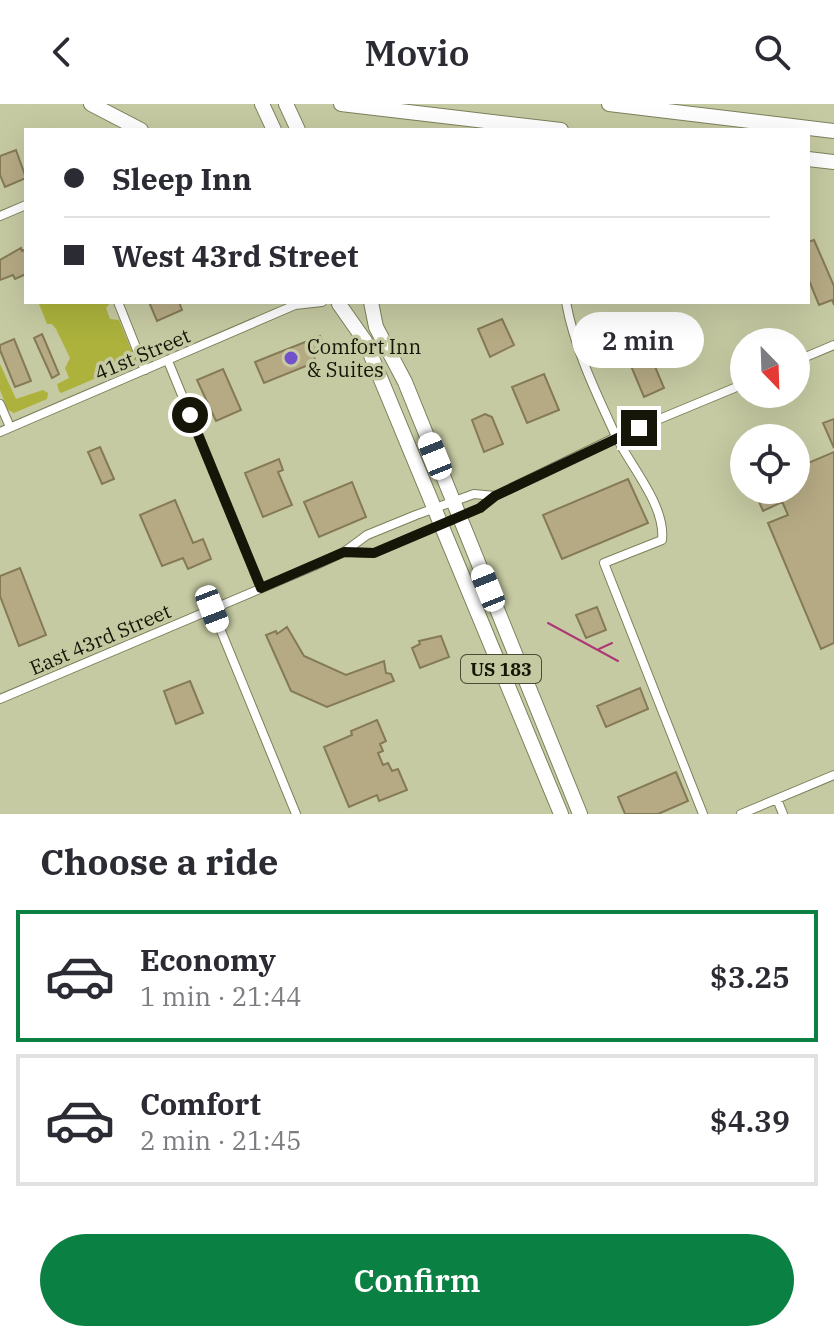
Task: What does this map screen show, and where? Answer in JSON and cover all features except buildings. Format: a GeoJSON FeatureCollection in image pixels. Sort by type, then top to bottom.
{"type":"FeatureCollection","features":[{"type":"Feature","properties":{"kind":"highway"},"geometry":{"type":"LineString","coordinates":[[91,104],[137,128]]}},
{"type":"Feature","properties":{"kind":"highway"},"geometry":{"type":"LineString","coordinates":[[262,104],[273,128]]}},
{"type":"Feature","properties":{"kind":"highway"},"geometry":{"type":"LineString","coordinates":[[286,104],[297,128]]}},
{"type":"Feature","properties":{"kind":"highway"},"geometry":{"type":"LineString","coordinates":[[341,104],[544,128]]}},
{"type":"Feature","properties":{"kind":"highway"},"geometry":{"type":"LineString","coordinates":[[609,104],[809,128]]}},
{"type":"Feature","properties":{"kind":"highway"},"geometry":{"type":"LineString","coordinates":[[810,128],[834,131]]}},
{"type":"Feature","properties":{"kind":"highway"},"geometry":{"type":"LineString","coordinates":[[810,159],[834,162]]}},
{"type":"Feature","properties":{"kind":"highway","name":"US 183"},"geometry":{"type":"LineString","coordinates":[[338,304],[365,341],[561,814]]}},
{"type":"Feature","properties":{"kind":"highway"},"geometry":{"type":"LineString","coordinates":[[340,304],[350,307],[361,304]]}},
{"type":"Feature","properties":{"kind":"highway","name":"US 183"},"geometry":{"type":"LineString","coordinates":[[369,304],[373,319],[401,373],[580,814]]}},
{"type":"Feature","properties":{"kind":"street"},"geometry":{"type":"LineString","coordinates":[[0,216],[24,206]]}},
{"type":"Feature","properties":{"kind":"street"},"geometry":{"type":"LineString","coordinates":[[119,304],[145,370]]}},
{"type":"Feature","properties":{"kind":"street","name":"41st Street"},"geometry":{"type":"LineString","coordinates":[[0,432],[297,304]]}},
{"type":"Feature","properties":{"kind":"street"},"geometry":{"type":"LineString","coordinates":[[566,304],[573,332],[616,437],[647,489],[663,528],[662,540],[604,563],[703,814]]}},
{"type":"Feature","properties":{"kind":"street"},"geometry":{"type":"LineString","coordinates":[[810,355],[834,345]]}},
{"type":"Feature","properties":{"kind":"street"},"geometry":{"type":"LineString","coordinates":[[168,361],[261,588]]}},
{"type":"Feature","properties":{"kind":"street"},"geometry":{"type":"LineString","coordinates":[[495,496],[616,437],[730,390]]}},
{"type":"Feature","properties":{"kind":"street"},"geometry":{"type":"LineString","coordinates":[[0,404],[10,427]]}},
{"type":"Feature","properties":{"kind":"street","name":"East 43rd Street"},"geometry":{"type":"LineString","coordinates":[[0,699],[344,552],[367,535],[474,494],[495,496]]}},
{"type":"Feature","properties":{"kind":"street","name":"East 43rd Street"},"geometry":{"type":"LineString","coordinates":[[344,552],[374,553],[480,508],[495,496]]}},
{"type":"Feature","properties":{"kind":"street"},"geometry":{"type":"LineString","coordinates":[[212,609],[296,814]]}},
{"type":"Feature","properties":{"kind":"street"},"geometry":{"type":"LineString","coordinates":[[741,814],[834,775]]}},
{"type":"Feature","properties":{"kind":"street"},"geometry":{"type":"LineString","coordinates":[[777,799],[783,814]]}},
{"type":"Feature","properties":{"kind":"shaded area"},"geometry":{"type":"Polygon","coordinates":[[[39,304],[109,304],[106,308],[110,319],[119,320],[134,362],[61,393],[57,384],[69,378],[65,368],[70,358],[56,329],[52,324],[47,324],[39,304]]]}},
{"type":"Feature","properties":{"kind":"shaded area"},"geometry":{"type":"Polygon","coordinates":[[[0,364],[16,399],[43,390],[48,393],[47,399],[14,413],[8,410],[0,390],[0,364]]]}},
{"type":"Feature","properties":{"kind":"waterway"},"geometry":{"type":"LineString","coordinates":[[548,623],[618,661]]}},
{"type":"Feature","properties":{"kind":"waterway"},"geometry":{"type":"LineString","coordinates":[[599,649],[612,643]]}},
{"type":"Feature","properties":{"kind":"place","name":"Comfort Inn & Suites"},"geometry":{"type":"Point","coordinates":[291,358]}},
{"type":"Feature","properties":{"kind":"route"},"geometry":{"type":"LineString","coordinates":[[190,415],[261,588],[344,552],[374,553],[480,508],[495,496],[639,428]]}}]}
